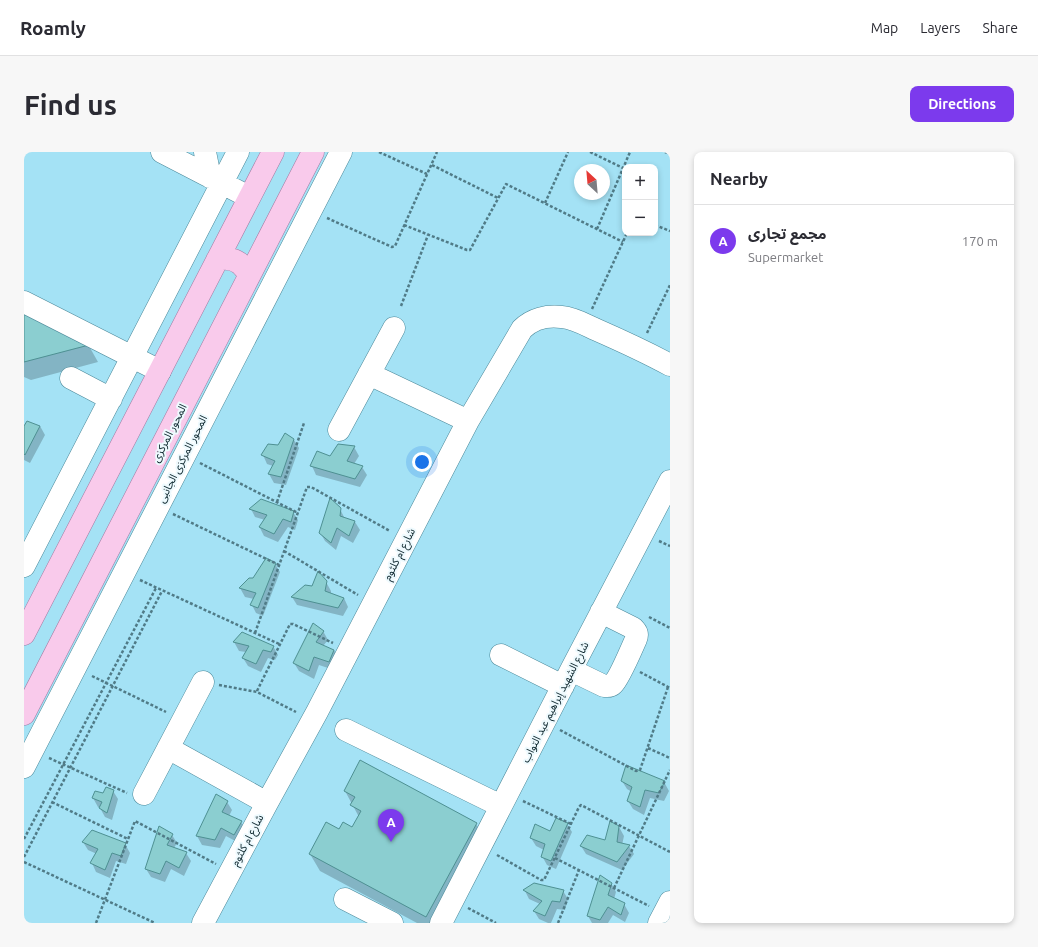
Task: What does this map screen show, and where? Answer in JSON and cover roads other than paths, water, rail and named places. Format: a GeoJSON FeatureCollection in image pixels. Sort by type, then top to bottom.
{"type":"FeatureCollection","features":[{"type":"Feature","properties":{"kind":"main road"},"geometry":{"type":"LineString","coordinates":[[24,634],[272,152]]}},
{"type":"Feature","properties":{"kind":"main road","name":"المحور المركزى"},"geometry":{"type":"LineString","coordinates":[[24,714],[313,152]]}},
{"type":"Feature","properties":{"kind":"main road"},"geometry":{"type":"LineString","coordinates":[[249,197],[261,213],[267,216],[281,215]]}},
{"type":"Feature","properties":{"kind":"main road"},"geometry":{"type":"LineString","coordinates":[[217,260],[230,258],[237,261],[242,264],[250,276]]}},
{"type":"Feature","properties":{"kind":"street"},"geometry":{"type":"LineString","coordinates":[[162,152],[249,197]]}},
{"type":"Feature","properties":{"kind":"street"},"geometry":{"type":"LineString","coordinates":[[205,152],[216,180]]}},
{"type":"Feature","properties":{"kind":"street"},"geometry":{"type":"LineString","coordinates":[[24,566],[133,357],[216,180],[238,152]]}},
{"type":"Feature","properties":{"kind":"street","name":"المحور المركزى الجانبى"},"geometry":{"type":"LineString","coordinates":[[28,758],[341,152]]}},
{"type":"Feature","properties":{"kind":"street"},"geometry":{"type":"LineString","coordinates":[[24,302],[160,371]]}},
{"type":"Feature","properties":{"kind":"street","name":"شارع ام كلثوم"},"geometry":{"type":"LineString","coordinates":[[203,923],[313,721],[468,421],[522,329],[527,324],[544,318],[554,317],[572,319],[670,364]]}},
{"type":"Feature","properties":{"kind":"street"},"geometry":{"type":"LineString","coordinates":[[340,430],[394,328]]}},
{"type":"Feature","properties":{"kind":"street"},"geometry":{"type":"LineString","coordinates":[[369,374],[468,421]]}},
{"type":"Feature","properties":{"kind":"street"},"geometry":{"type":"LineString","coordinates":[[71,378],[111,399]]}},
{"type":"Feature","properties":{"kind":"street","name":"شارع الشهيد إبراهيم عبد التواب"},"geometry":{"type":"LineString","coordinates":[[441,923],[670,481]]}},
{"type":"Feature","properties":{"kind":"street"},"geometry":{"type":"LineString","coordinates":[[501,655],[567,678],[609,686],[613,684],[624,664],[637,635],[633,628],[601,612]]}},
{"type":"Feature","properties":{"kind":"street"},"geometry":{"type":"LineString","coordinates":[[144,794],[203,682]]}},
{"type":"Feature","properties":{"kind":"street"},"geometry":{"type":"LineString","coordinates":[[346,730],[504,800]]}},
{"type":"Feature","properties":{"kind":"street"},"geometry":{"type":"LineString","coordinates":[[168,748],[267,803]]}},
{"type":"Feature","properties":{"kind":"street"},"geometry":{"type":"LineString","coordinates":[[346,899],[392,923]]}},
{"type":"Feature","properties":{"kind":"place","name":"مجمع تجارى"},"geometry":{"type":"Point","coordinates":[391,842]}}]}
